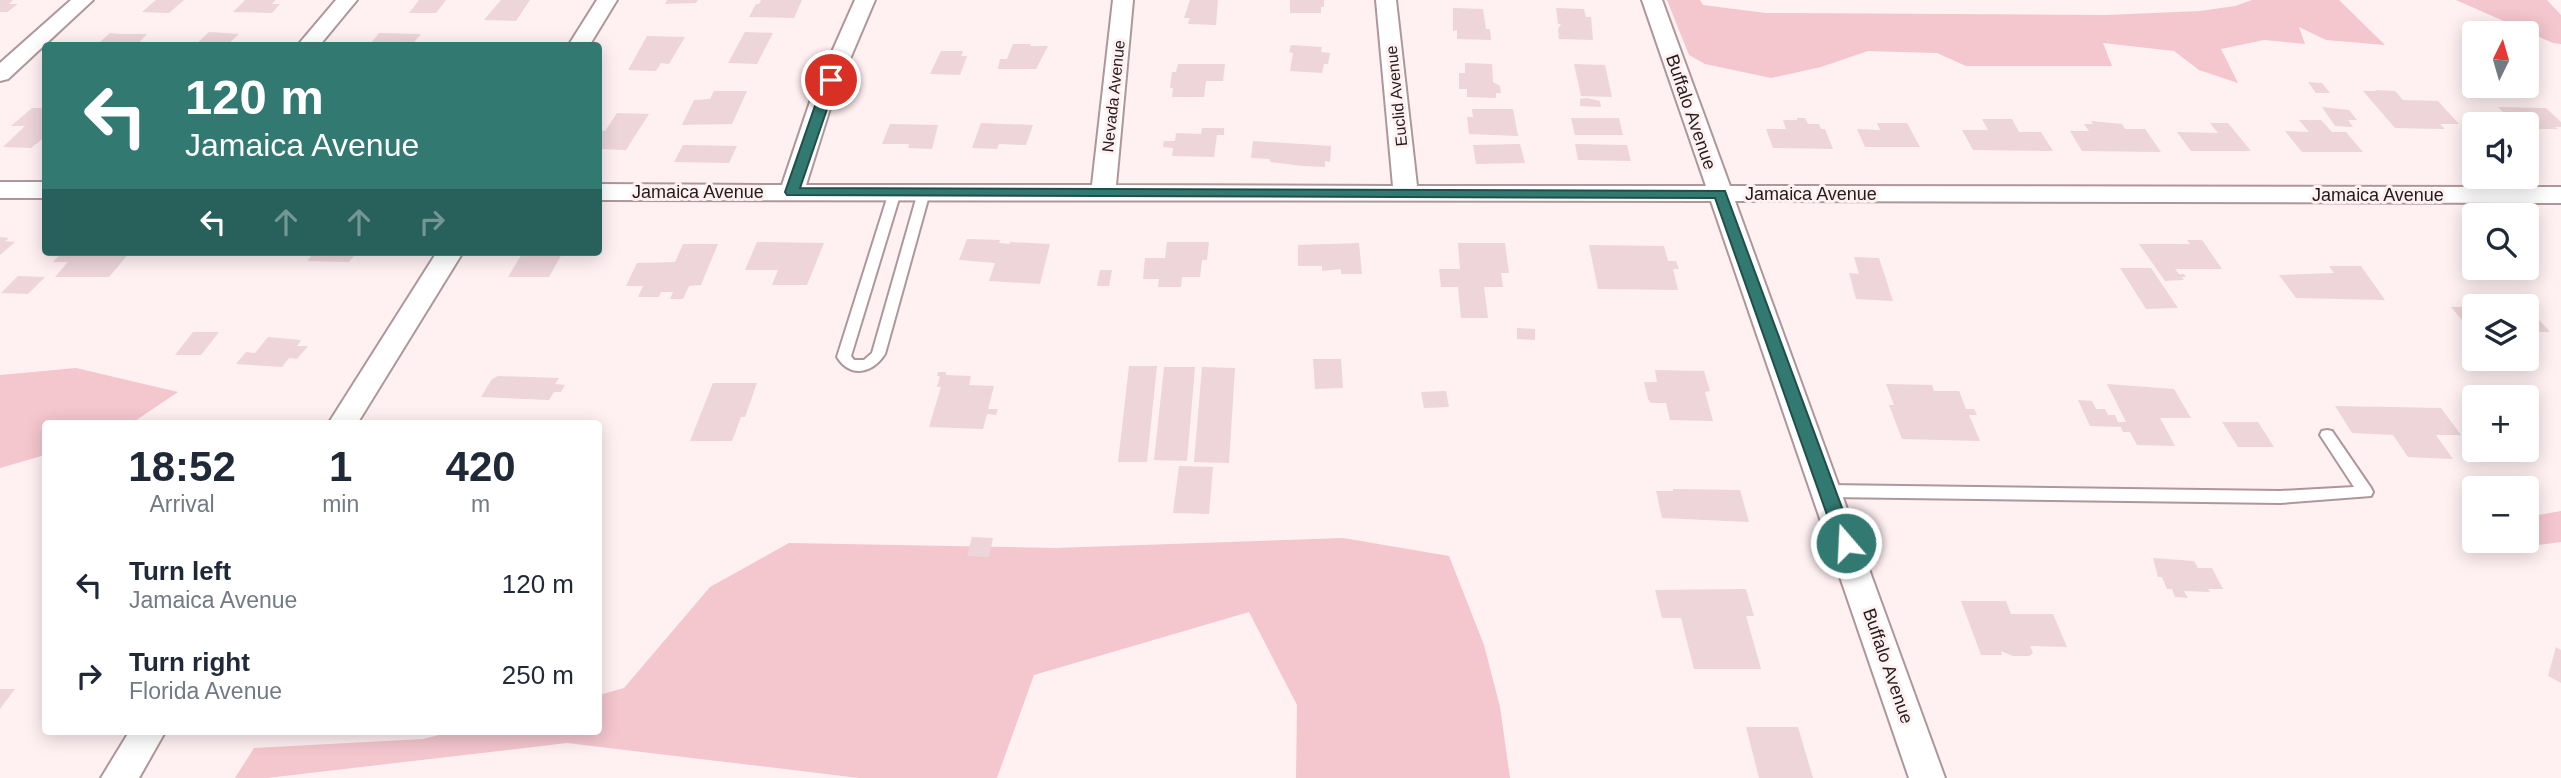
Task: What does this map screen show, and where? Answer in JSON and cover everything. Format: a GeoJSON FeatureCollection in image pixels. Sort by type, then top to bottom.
{"type":"FeatureCollection","features":[{"type":"Feature","properties":{"kind":"street"},"geometry":{"type":"LineString","coordinates":[[0,74],[83,0]]}},
{"type":"Feature","properties":{"kind":"street"},"geometry":{"type":"LineString","coordinates":[[310,42],[347,0]]}},
{"type":"Feature","properties":{"kind":"street"},"geometry":{"type":"LineString","coordinates":[[581,42],[607,0]]}},
{"type":"Feature","properties":{"kind":"street"},"geometry":{"type":"LineString","coordinates":[[792,192],[822,99],[865,0]]}},
{"type":"Feature","properties":{"kind":"street","name":"Nevada Avenue"},"geometry":{"type":"LineString","coordinates":[[1103,192],[1123,0]]}},
{"type":"Feature","properties":{"kind":"street","name":"Euclid Avenue"},"geometry":{"type":"LineString","coordinates":[[1386,0],[1406,193]]}},
{"type":"Feature","properties":{"kind":"street","name":"Buffalo Avenue"},"geometry":{"type":"LineString","coordinates":[[1652,0],[1828,491],[1927,778]]}},
{"type":"Feature","properties":{"kind":"street"},"geometry":{"type":"LineString","coordinates":[[0,190],[42,190]]}},
{"type":"Feature","properties":{"kind":"street","name":"Jamaica Avenue"},"geometry":{"type":"LineString","coordinates":[[602,191],[2561,195]]}},
{"type":"Feature","properties":{"kind":"street"},"geometry":{"type":"LineString","coordinates":[[345,420],[447,256]]}},
{"type":"Feature","properties":{"kind":"street"},"geometry":{"type":"LineString","coordinates":[[119,778],[146,735]]}},
{"type":"Feature","properties":{"kind":"lane"},"geometry":{"type":"LineString","coordinates":[[895,192],[844,357],[849,365],[864,366],[878,354],[924,192]]}},
{"type":"Feature","properties":{"kind":"lane"},"geometry":{"type":"LineString","coordinates":[[1828,491],[2280,497],[2366,492],[2327,435]]}},
{"type":"Feature","properties":{"kind":"shaded area"},"geometry":{"type":"Polygon","coordinates":[[[1667,0],[1700,0],[1703,5],[1766,13],[2106,15],[2200,11],[2235,6],[2252,0],[2339,0],[2385,45],[2326,40],[2299,27],[2305,44],[2264,40],[2221,49],[2238,83],[2199,70],[2174,51],[2103,43],[2112,66],[1966,66],[1937,53],[1868,51],[1821,67],[1771,78],[1705,64],[1689,55],[1667,0]]]}},
{"type":"Feature","properties":{"kind":"shaded area"},"geometry":{"type":"Polygon","coordinates":[[[2456,0],[2547,0],[2561,15],[2561,44],[2539,37],[2539,21],[2503,21],[2456,0]]]}},
{"type":"Feature","properties":{"kind":"shaded area"},"geometry":{"type":"Polygon","coordinates":[[[76,368],[178,392],[136,420],[42,420],[42,456],[0,468],[0,375],[76,368]]]}},
{"type":"Feature","properties":{"kind":"shaded area"},"geometry":{"type":"Polygon","coordinates":[[[2561,511],[2561,542],[2539,545],[2539,515],[2561,511]]]}},
{"type":"Feature","properties":{"kind":"shaded area"},"geometry":{"type":"Polygon","coordinates":[[[1343,538],[1449,556],[1484,645],[1500,707],[1510,778],[1296,778],[1297,705],[1249,612],[1034,675],[997,778],[859,778],[567,743],[267,778],[235,778],[254,748],[423,739],[439,735],[602,735],[602,694],[624,688],[710,587],[789,543],[1055,548],[1343,538]]]}},
{"type":"Feature","properties":{"kind":"building"},"geometry":{"type":"Polygon","coordinates":[[[0,0],[13,0],[9,4],[18,4],[7,12],[0,12],[0,0]]]}},
{"type":"Feature","properties":{"kind":"building"},"geometry":{"type":"Polygon","coordinates":[[[156,0],[184,0],[169,13],[142,12],[156,0]]]}},
{"type":"Feature","properties":{"kind":"building"},"geometry":{"type":"Polygon","coordinates":[[[245,0],[276,0],[272,4],[280,4],[272,13],[233,12],[245,0]]]}},
{"type":"Feature","properties":{"kind":"building"},"geometry":{"type":"Polygon","coordinates":[[[419,0],[446,0],[436,13],[409,13],[419,0]]]}},
{"type":"Feature","properties":{"kind":"building"},"geometry":{"type":"Polygon","coordinates":[[[501,0],[530,0],[516,21],[484,20],[501,0]]]}},
{"type":"Feature","properties":{"kind":"building"},"geometry":{"type":"Polygon","coordinates":[[[667,0],[698,0],[696,3],[665,4],[667,0]]]}},
{"type":"Feature","properties":{"kind":"building"},"geometry":{"type":"Polygon","coordinates":[[[761,0],[802,0],[794,18],[749,17],[761,0]]]}},
{"type":"Feature","properties":{"kind":"building"},"geometry":{"type":"Polygon","coordinates":[[[1190,0],[1218,0],[1216,25],[1188,24],[1190,18],[1184,18],[1190,0]]]}},
{"type":"Feature","properties":{"kind":"building"},"geometry":{"type":"Polygon","coordinates":[[[1290,0],[1324,0],[1324,7],[1321,7],[1321,13],[1290,13],[1290,0]]]}},
{"type":"Feature","properties":{"kind":"building"},"geometry":{"type":"Polygon","coordinates":[[[1453,8],[1483,9],[1491,40],[1457,39],[1457,30],[1453,31],[1453,8]]]}},
{"type":"Feature","properties":{"kind":"building"},"geometry":{"type":"Polygon","coordinates":[[[1556,8],[1584,9],[1586,17],[1591,17],[1593,40],[1559,39],[1558,29],[1561,24],[1558,24],[1556,8]]]}},
{"type":"Feature","properties":{"kind":"building"},"geometry":{"type":"Polygon","coordinates":[[[209,32],[239,34],[230,42],[198,42],[209,32]]]}},
{"type":"Feature","properties":{"kind":"building"},"geometry":{"type":"Polygon","coordinates":[[[745,32],[773,33],[757,64],[728,63],[745,32]]]}},
{"type":"Feature","properties":{"kind":"building"},"geometry":{"type":"Polygon","coordinates":[[[110,33],[147,34],[140,42],[100,42],[110,33]]]}},
{"type":"Feature","properties":{"kind":"building"},"geometry":{"type":"Polygon","coordinates":[[[379,33],[421,34],[414,42],[372,42],[379,33]]]}},
{"type":"Feature","properties":{"kind":"building"},"geometry":{"type":"Polygon","coordinates":[[[647,36],[685,37],[669,64],[661,63],[656,71],[628,70],[647,36]]]}},
{"type":"Feature","properties":{"kind":"building"},"geometry":{"type":"Polygon","coordinates":[[[1013,44],[1048,46],[1036,69],[998,69],[1000,59],[1007,59],[1013,44]]]}},
{"type":"Feature","properties":{"kind":"building"},"geometry":{"type":"Polygon","coordinates":[[[1291,45],[1322,47],[1321,52],[1330,53],[1328,64],[1324,64],[1322,73],[1290,71],[1293,53],[1289,52],[1291,45]]]}},
{"type":"Feature","properties":{"kind":"building"},"geometry":{"type":"Polygon","coordinates":[[[941,51],[963,51],[961,56],[967,56],[960,75],[930,74],[941,51]]]}},
{"type":"Feature","properties":{"kind":"building"},"geometry":{"type":"Polygon","coordinates":[[[1465,63],[1492,64],[1493,82],[1500,86],[1501,93],[1496,93],[1496,98],[1467,97],[1467,89],[1459,89],[1459,73],[1465,73],[1465,63]]]}},
{"type":"Feature","properties":{"kind":"building"},"geometry":{"type":"Polygon","coordinates":[[[1178,64],[1225,64],[1223,81],[1206,81],[1204,97],[1172,97],[1172,72],[1176,72],[1178,64]]]}},
{"type":"Feature","properties":{"kind":"building"},"geometry":{"type":"Polygon","coordinates":[[[1574,64],[1605,65],[1612,97],[1581,96],[1574,64]]]}},
{"type":"Feature","properties":{"kind":"building"},"geometry":{"type":"Polygon","coordinates":[[[2308,82],[2322,83],[2330,93],[2316,93],[2308,82]]]}},
{"type":"Feature","properties":{"kind":"building"},"geometry":{"type":"Polygon","coordinates":[[[714,91],[747,91],[732,124],[682,125],[694,100],[710,99],[714,91]]]}},
{"type":"Feature","properties":{"kind":"building"},"geometry":{"type":"Polygon","coordinates":[[[2363,91],[2395,91],[2403,100],[2438,101],[2459,124],[2440,124],[2445,129],[2395,128],[2363,91]]]}},
{"type":"Feature","properties":{"kind":"building"},"geometry":{"type":"Polygon","coordinates":[[[1580,99],[1600,101],[1601,107],[1580,106],[1580,99]]]}},
{"type":"Feature","properties":{"kind":"building"},"geometry":{"type":"Polygon","coordinates":[[[2322,107],[2349,110],[2357,120],[2348,120],[2353,127],[2335,126],[2322,107]]]}},
{"type":"Feature","properties":{"kind":"building"},"geometry":{"type":"Polygon","coordinates":[[[2498,107],[2546,108],[2561,122],[2561,127],[2539,129],[2539,112],[2503,112],[2498,107]]]}},
{"type":"Feature","properties":{"kind":"building"},"geometry":{"type":"Polygon","coordinates":[[[32,108],[42,108],[42,139],[31,148],[3,147],[25,126],[11,126],[32,108]]]}},
{"type":"Feature","properties":{"kind":"building"},"geometry":{"type":"Polygon","coordinates":[[[1472,109],[1513,109],[1518,136],[1469,134],[1467,117],[1473,117],[1472,109]]]}},
{"type":"Feature","properties":{"kind":"building"},"geometry":{"type":"Polygon","coordinates":[[[617,113],[649,114],[626,150],[602,149],[602,131],[605,131],[617,113]]]}},
{"type":"Feature","properties":{"kind":"building"},"geometry":{"type":"Polygon","coordinates":[[[1571,118],[1619,118],[1623,135],[1575,135],[1571,118]]]}},
{"type":"Feature","properties":{"kind":"building"},"geometry":{"type":"Polygon","coordinates":[[[1805,118],[1808,124],[1819,124],[1821,129],[1825,129],[1833,149],[1773,148],[1766,129],[1786,129],[1783,120],[1805,118]]]}},
{"type":"Feature","properties":{"kind":"building"},"geometry":{"type":"Polygon","coordinates":[[[1982,119],[2012,119],[2019,132],[2041,132],[2053,151],[1973,150],[1962,130],[1988,130],[1982,119]]]}},
{"type":"Feature","properties":{"kind":"building"},"geometry":{"type":"Polygon","coordinates":[[[2299,120],[2321,120],[2332,132],[2346,132],[2363,152],[2302,152],[2285,131],[2309,132],[2299,120]]]}},
{"type":"Feature","properties":{"kind":"building"},"geometry":{"type":"Polygon","coordinates":[[[2091,121],[2122,124],[2125,129],[2145,129],[2161,152],[2082,151],[2070,131],[2089,131],[2084,124],[2093,124],[2091,121]]]}},
{"type":"Feature","properties":{"kind":"building"},"geometry":{"type":"Polygon","coordinates":[[[981,123],[1033,125],[1026,145],[999,144],[997,149],[972,148],[981,123]]]}},
{"type":"Feature","properties":{"kind":"building"},"geometry":{"type":"Polygon","coordinates":[[[1877,123],[1907,123],[1920,147],[1865,147],[1857,129],[1880,130],[1877,123]]]}},
{"type":"Feature","properties":{"kind":"building"},"geometry":{"type":"Polygon","coordinates":[[[2210,123],[2228,123],[2251,151],[2191,151],[2177,132],[2218,133],[2210,123]]]}},
{"type":"Feature","properties":{"kind":"building"},"geometry":{"type":"Polygon","coordinates":[[[890,124],[938,125],[932,149],[908,148],[909,144],[882,144],[890,124]]]}},
{"type":"Feature","properties":{"kind":"building"},"geometry":{"type":"Polygon","coordinates":[[[1202,128],[1224,128],[1224,135],[1217,135],[1214,157],[1172,156],[1173,148],[1163,147],[1164,141],[1175,141],[1176,133],[1201,134],[1202,128]]]}},
{"type":"Feature","properties":{"kind":"building"},"geometry":{"type":"Polygon","coordinates":[[[1253,141],[1331,146],[1330,162],[1325,161],[1325,167],[1303,166],[1251,158],[1253,141]]]}},
{"type":"Feature","properties":{"kind":"building"},"geometry":{"type":"Polygon","coordinates":[[[1520,144],[1525,163],[1476,164],[1473,145],[1520,144]]]}},
{"type":"Feature","properties":{"kind":"building"},"geometry":{"type":"Polygon","coordinates":[[[1575,144],[1627,145],[1631,161],[1578,160],[1575,144]]]}},
{"type":"Feature","properties":{"kind":"building"},"geometry":{"type":"Polygon","coordinates":[[[683,145],[737,146],[729,163],[674,162],[683,145]]]}},
{"type":"Feature","properties":{"kind":"building"},"geometry":{"type":"Polygon","coordinates":[[[0,237],[9,238],[5,241],[15,242],[0,255],[0,237]]]}},
{"type":"Feature","properties":{"kind":"building"},"geometry":{"type":"Polygon","coordinates":[[[967,239],[1000,240],[999,243],[1010,244],[1050,244],[1040,284],[989,281],[995,263],[959,260],[967,239]]]}},
{"type":"Feature","properties":{"kind":"building"},"geometry":{"type":"Polygon","coordinates":[[[2187,240],[2202,240],[2222,269],[2175,269],[2179,274],[2184,274],[2184,280],[2165,281],[2139,244],[2190,244],[2187,240]]]}},
{"type":"Feature","properties":{"kind":"building"},"geometry":{"type":"Polygon","coordinates":[[[757,242],[824,243],[807,285],[772,285],[778,270],[745,270],[757,242]]]}},
{"type":"Feature","properties":{"kind":"building"},"geometry":{"type":"Polygon","coordinates":[[[1167,242],[1209,242],[1207,260],[1202,260],[1200,277],[1182,277],[1181,287],[1158,287],[1159,279],[1143,279],[1145,258],[1165,258],[1167,242]]]}},
{"type":"Feature","properties":{"kind":"building"},"geometry":{"type":"Polygon","coordinates":[[[1359,243],[1362,274],[1341,274],[1341,269],[1322,271],[1322,266],[1298,266],[1298,245],[1359,243]]]}},
{"type":"Feature","properties":{"kind":"building"},"geometry":{"type":"Polygon","coordinates":[[[1458,243],[1505,243],[1509,273],[1501,273],[1503,287],[1484,287],[1488,318],[1461,318],[1458,287],[1441,287],[1439,269],[1460,269],[1458,243]]]}},
{"type":"Feature","properties":{"kind":"building"},"geometry":{"type":"Polygon","coordinates":[[[683,244],[718,244],[701,285],[689,286],[683,299],[670,299],[673,292],[661,292],[659,297],[638,297],[643,286],[626,286],[637,263],[675,262],[683,244]]]}},
{"type":"Feature","properties":{"kind":"building"},"geometry":{"type":"Polygon","coordinates":[[[1589,245],[1664,246],[1668,261],[1676,261],[1679,269],[1673,269],[1678,290],[1598,289],[1589,245]]]}},
{"type":"Feature","properties":{"kind":"building"},"geometry":{"type":"Polygon","coordinates":[[[58,256],[127,256],[109,277],[55,277],[68,262],[53,262],[58,256]]]}},
{"type":"Feature","properties":{"kind":"building"},"geometry":{"type":"Polygon","coordinates":[[[311,256],[354,256],[349,262],[307,261],[311,256]]]}},
{"type":"Feature","properties":{"kind":"building"},"geometry":{"type":"Polygon","coordinates":[[[521,256],[561,256],[549,277],[508,277],[521,256]]]}},
{"type":"Feature","properties":{"kind":"building"},"geometry":{"type":"Polygon","coordinates":[[[1854,257],[1879,258],[1893,301],[1856,299],[1849,273],[1859,274],[1854,257]]]}},
{"type":"Feature","properties":{"kind":"building"},"geometry":{"type":"Polygon","coordinates":[[[2329,266],[2361,266],[2385,300],[2296,298],[2279,275],[2334,273],[2329,266]]]}},
{"type":"Feature","properties":{"kind":"building"},"geometry":{"type":"Polygon","coordinates":[[[2120,268],[2151,268],[2178,308],[2146,309],[2120,268]]]}},
{"type":"Feature","properties":{"kind":"building"},"geometry":{"type":"Polygon","coordinates":[[[1100,270],[1112,270],[1109,286],[1097,286],[1100,270]]]}},
{"type":"Feature","properties":{"kind":"building"},"geometry":{"type":"Polygon","coordinates":[[[18,276],[45,277],[28,294],[1,293],[18,276]]]}},
{"type":"Feature","properties":{"kind":"building"},"geometry":{"type":"Polygon","coordinates":[[[2451,307],[2462,307],[2462,320],[2451,307]]]}},
{"type":"Feature","properties":{"kind":"building"},"geometry":{"type":"Polygon","coordinates":[[[2539,320],[2550,332],[2539,332],[2539,320]]]}},
{"type":"Feature","properties":{"kind":"building"},"geometry":{"type":"Polygon","coordinates":[[[1517,328],[1535,329],[1535,340],[1517,339],[1517,328]]]}},
{"type":"Feature","properties":{"kind":"building"},"geometry":{"type":"Polygon","coordinates":[[[193,332],[219,332],[201,355],[175,355],[193,332]]]}},
{"type":"Feature","properties":{"kind":"building"},"geometry":{"type":"Polygon","coordinates":[[[268,337],[301,340],[297,346],[308,346],[297,359],[289,358],[282,367],[236,364],[246,352],[255,353],[268,337]]]}},
{"type":"Feature","properties":{"kind":"building"},"geometry":{"type":"Polygon","coordinates":[[[1313,359],[1341,359],[1343,388],[1315,389],[1313,359]]]}},
{"type":"Feature","properties":{"kind":"building"},"geometry":{"type":"Polygon","coordinates":[[[1129,366],[1157,366],[1147,462],[1118,462],[1129,366]]]}},
{"type":"Feature","properties":{"kind":"building"},"geometry":{"type":"Polygon","coordinates":[[[1164,367],[1195,367],[1187,461],[1154,460],[1164,367]]]}},
{"type":"Feature","properties":{"kind":"building"},"geometry":{"type":"Polygon","coordinates":[[[1202,367],[1235,368],[1229,463],[1194,462],[1202,367]]]}},
{"type":"Feature","properties":{"kind":"building"},"geometry":{"type":"Polygon","coordinates":[[[1655,370],[1704,371],[1710,391],[1705,392],[1713,421],[1670,420],[1666,403],[1651,403],[1648,399],[1644,382],[1657,382],[1655,370]]]}},
{"type":"Feature","properties":{"kind":"building"},"geometry":{"type":"Polygon","coordinates":[[[938,372],[971,376],[969,385],[994,386],[988,409],[998,409],[996,415],[987,414],[983,429],[929,427],[941,387],[937,387],[940,376],[937,376],[938,372]]]}},
{"type":"Feature","properties":{"kind":"building"},"geometry":{"type":"Polygon","coordinates":[[[498,376],[559,378],[555,384],[565,385],[561,392],[554,392],[549,400],[481,397],[492,379],[498,376]]]}},
{"type":"Feature","properties":{"kind":"building"},"geometry":{"type":"Polygon","coordinates":[[[713,383],[757,383],[745,417],[741,417],[732,441],[690,441],[713,383]]]}},
{"type":"Feature","properties":{"kind":"building"},"geometry":{"type":"Polygon","coordinates":[[[1886,384],[1932,385],[1934,391],[1959,391],[1966,409],[1974,409],[1977,415],[1969,415],[1980,441],[1902,439],[1889,405],[1894,405],[1886,384]]]}},
{"type":"Feature","properties":{"kind":"building"},"geometry":{"type":"Polygon","coordinates":[[[2107,384],[2174,389],[2191,418],[2160,418],[2175,446],[2137,445],[2130,432],[2123,432],[2121,427],[2090,426],[2078,400],[2092,401],[2096,409],[2105,409],[2108,415],[2115,415],[2118,422],[2126,422],[2107,384]]]}},
{"type":"Feature","properties":{"kind":"building"},"geometry":{"type":"Polygon","coordinates":[[[1446,391],[1449,407],[1424,408],[1421,392],[1446,391]]]}},
{"type":"Feature","properties":{"kind":"building"},"geometry":{"type":"Polygon","coordinates":[[[2335,406],[2441,408],[2461,435],[2436,435],[2453,459],[2408,457],[2393,435],[2352,433],[2335,406]]]}},
{"type":"Feature","properties":{"kind":"building"},"geometry":{"type":"Polygon","coordinates":[[[2222,422],[2258,422],[2274,447],[2238,447],[2222,422]]]}},
{"type":"Feature","properties":{"kind":"building"},"geometry":{"type":"Polygon","coordinates":[[[1179,466],[1213,467],[1209,514],[1173,513],[1179,466]]]}},
{"type":"Feature","properties":{"kind":"building"},"geometry":{"type":"Polygon","coordinates":[[[1740,490],[1749,522],[1662,518],[1656,491],[1740,490]]]}},
{"type":"Feature","properties":{"kind":"building"},"geometry":{"type":"Polygon","coordinates":[[[972,537],[993,538],[989,557],[967,556],[972,537]]]}},
{"type":"Feature","properties":{"kind":"building"},"geometry":{"type":"Polygon","coordinates":[[[2153,558],[2194,561],[2198,568],[2212,568],[2223,589],[2208,589],[2210,592],[2184,591],[2188,598],[2175,597],[2172,589],[2167,589],[2162,577],[2158,577],[2153,558]]]}},
{"type":"Feature","properties":{"kind":"building"},"geometry":{"type":"Polygon","coordinates":[[[1746,589],[1754,616],[1746,616],[1761,669],[1694,669],[1681,618],[1662,618],[1655,590],[1746,589]]]}},
{"type":"Feature","properties":{"kind":"building"},"geometry":{"type":"Polygon","coordinates":[[[1961,601],[2006,601],[2011,614],[2053,614],[2067,647],[2030,646],[2033,653],[2029,656],[2013,656],[2001,651],[2002,655],[1981,655],[1961,601]]]}},
{"type":"Feature","properties":{"kind":"building"},"geometry":{"type":"Polygon","coordinates":[[[2556,647],[2561,650],[2561,683],[2548,676],[2556,647]]]}},
{"type":"Feature","properties":{"kind":"building"},"geometry":{"type":"Polygon","coordinates":[[[0,689],[15,689],[0,709],[0,689]]]}},
{"type":"Feature","properties":{"kind":"building"},"geometry":{"type":"Polygon","coordinates":[[[1746,727],[1798,727],[1813,778],[1759,778],[1746,727]]]}},
{"type":"Feature","properties":{"kind":"route"},"geometry":{"type":"LineString","coordinates":[[831,80],[822,99],[792,192],[1720,194],[1846,543]]}}]}
